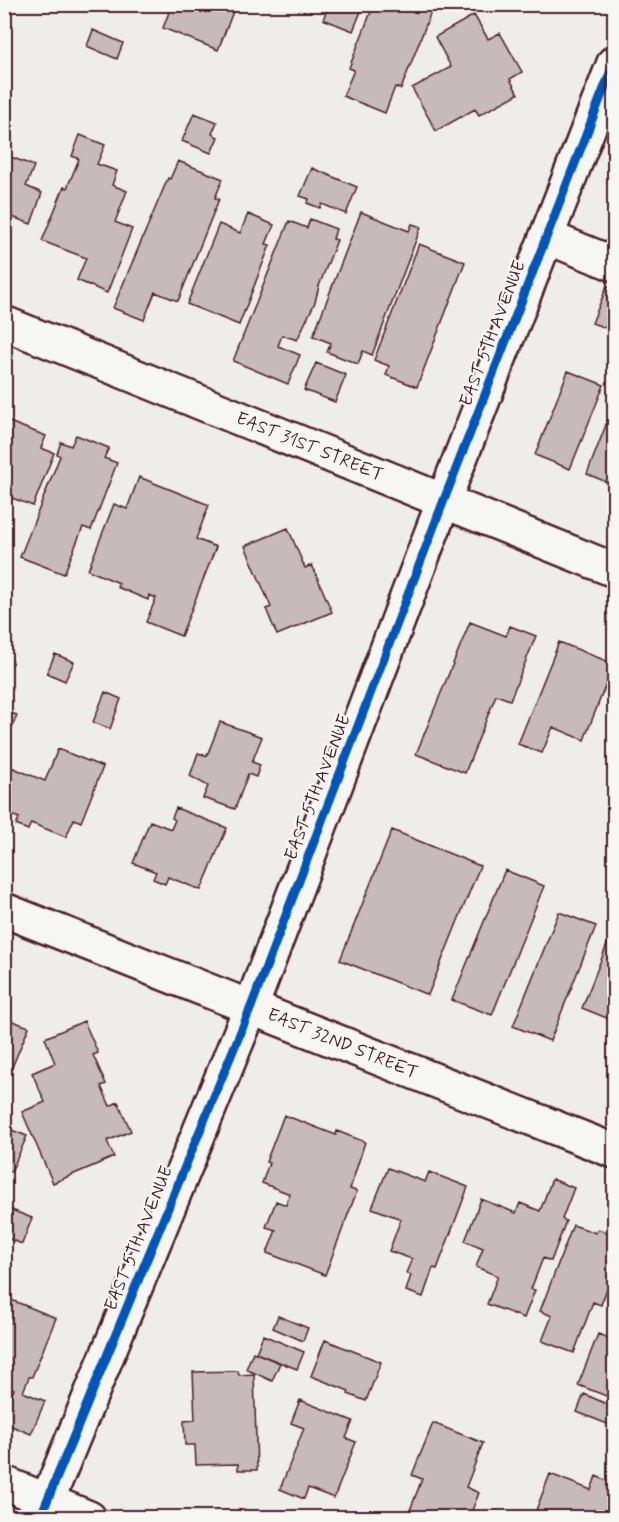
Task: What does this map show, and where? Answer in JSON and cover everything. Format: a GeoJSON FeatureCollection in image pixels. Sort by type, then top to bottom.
{"type":"FeatureCollection","features":[{"type":"Feature","properties":{"kind":"street","name":"EAST 5TH AVENUE"},"geometry":{"type":"LineString","coordinates":[[44,1509],[251,1007],[444,500],[615,63]]}},
{"type":"Feature","properties":{"kind":"street"},"geometry":{"type":"LineString","coordinates":[[547,237],[615,264]]}},
{"type":"Feature","properties":{"kind":"street","name":"EAST 31ST STREET"},"geometry":{"type":"LineString","coordinates":[[4,323],[615,570]]}},
{"type":"Feature","properties":{"kind":"street","name":"EAST 32ND STREET"},"geometry":{"type":"LineString","coordinates":[[4,910],[615,1151]]}},
{"type":"Feature","properties":{"kind":"street"},"geometry":{"type":"LineString","coordinates":[[4,1483],[44,1509],[89,1518]]}},
{"type":"Feature","properties":{"kind":"building"},"geometry":{"type":"Polygon","coordinates":[[[172,4],[236,4],[218,50],[163,28],[172,4]]]}},
{"type":"Feature","properties":{"kind":"building"},"geometry":{"type":"Polygon","coordinates":[[[312,4],[364,4],[353,31],[323,19],[327,10],[312,4]]]}},
{"type":"Feature","properties":{"kind":"building"},"geometry":{"type":"Polygon","coordinates":[[[374,4],[434,4],[401,89],[395,87],[385,113],[343,96],[354,70],[349,68],[374,4]]]}},
{"type":"Feature","properties":{"kind":"building"},"geometry":{"type":"Polygon","coordinates":[[[474,15],[488,39],[500,33],[522,72],[510,79],[518,94],[479,115],[475,109],[436,131],[412,88],[451,67],[435,37],[474,15]]]}},
{"type":"Feature","properties":{"kind":"building"},"geometry":{"type":"Polygon","coordinates":[[[93,30],[123,43],[117,59],[87,46],[93,30]]]}},
{"type":"Feature","properties":{"kind":"building"},"geometry":{"type":"Polygon","coordinates":[[[194,113],[217,122],[212,134],[218,137],[211,153],[182,141],[194,113]]]}},
{"type":"Feature","properties":{"kind":"building"},"geometry":{"type":"Polygon","coordinates":[[[80,135],[105,145],[97,164],[117,171],[112,185],[127,191],[115,222],[132,229],[107,293],[77,280],[86,258],[42,241],[64,187],[67,188],[79,159],[72,156],[80,135]]]}},
{"type":"Feature","properties":{"kind":"building"},"geometry":{"type":"Polygon","coordinates":[[[11,157],[34,166],[26,186],[42,193],[31,224],[4,214],[4,163],[8,165],[11,157]]]}},
{"type":"Feature","properties":{"kind":"building"},"geometry":{"type":"Polygon","coordinates":[[[178,161],[223,179],[215,198],[219,199],[178,301],[155,292],[144,320],[113,308],[168,178],[170,179],[178,161]]]}},
{"type":"Feature","properties":{"kind":"building"},"geometry":{"type":"Polygon","coordinates":[[[312,168],[357,187],[346,214],[322,204],[320,208],[307,203],[309,199],[300,196],[312,168]]]}},
{"type":"Feature","properties":{"kind":"building"},"geometry":{"type":"Polygon","coordinates":[[[361,212],[409,231],[412,224],[421,227],[372,355],[363,351],[358,364],[327,352],[331,343],[313,336],[361,212]]]}},
{"type":"Feature","properties":{"kind":"building"},"geometry":{"type":"Polygon","coordinates":[[[248,214],[274,225],[266,244],[270,245],[239,325],[187,304],[219,224],[240,233],[248,214]]]}},
{"type":"Feature","properties":{"kind":"building"},"geometry":{"type":"Polygon","coordinates":[[[310,219],[336,229],[333,239],[337,240],[315,302],[297,340],[282,335],[278,346],[300,355],[288,384],[233,361],[289,221],[307,228],[310,219]]]}},
{"type":"Feature","properties":{"kind":"building"},"geometry":{"type":"Polygon","coordinates":[[[419,244],[465,262],[417,387],[386,375],[389,366],[374,360],[419,244]]]}},
{"type":"Feature","properties":{"kind":"building"},"geometry":{"type":"Polygon","coordinates":[[[607,286],[614,289],[614,331],[592,323],[607,286]]]}},
{"type":"Feature","properties":{"kind":"building"},"geometry":{"type":"Polygon","coordinates":[[[316,363],[346,375],[335,402],[304,390],[316,363]]]}},
{"type":"Feature","properties":{"kind":"building"},"geometry":{"type":"Polygon","coordinates":[[[568,371],[604,385],[570,469],[535,455],[568,371]]]}},
{"type":"Feature","properties":{"kind":"building"},"geometry":{"type":"Polygon","coordinates":[[[614,404],[614,485],[587,474],[614,404]]]}},
{"type":"Feature","properties":{"kind":"building"},"geometry":{"type":"Polygon","coordinates":[[[4,420],[46,436],[41,448],[54,453],[33,506],[4,495],[4,420]]]}},
{"type":"Feature","properties":{"kind":"building"},"geometry":{"type":"Polygon","coordinates":[[[76,435],[109,448],[104,458],[117,463],[91,530],[83,527],[64,574],[20,557],[60,456],[57,454],[61,442],[71,446],[76,435]]]}},
{"type":"Feature","properties":{"kind":"building"},"geometry":{"type":"Polygon","coordinates":[[[139,477],[209,505],[196,539],[216,547],[181,636],[146,622],[156,598],[149,595],[148,600],[117,587],[119,583],[88,570],[114,504],[127,509],[139,477]]]}},
{"type":"Feature","properties":{"kind":"building"},"geometry":{"type":"Polygon","coordinates":[[[288,528],[305,568],[312,565],[332,612],[277,635],[266,609],[271,607],[245,546],[288,528]]]}},
{"type":"Feature","properties":{"kind":"building"},"geometry":{"type":"Polygon","coordinates":[[[470,622],[506,636],[510,626],[536,636],[510,700],[496,695],[465,773],[416,754],[470,622]]]}},
{"type":"Feature","properties":{"kind":"building"},"geometry":{"type":"Polygon","coordinates":[[[559,642],[614,664],[584,740],[553,727],[542,753],[518,744],[559,642]]]}},
{"type":"Feature","properties":{"kind":"building"},"geometry":{"type":"Polygon","coordinates":[[[55,654],[74,662],[65,681],[47,673],[55,654]]]}},
{"type":"Feature","properties":{"kind":"building"},"geometry":{"type":"Polygon","coordinates":[[[105,692],[121,699],[110,729],[93,722],[105,692]]]}},
{"type":"Feature","properties":{"kind":"building"},"geometry":{"type":"Polygon","coordinates":[[[4,711],[17,715],[5,746],[4,746],[4,711]]]}},
{"type":"Feature","properties":{"kind":"building"},"geometry":{"type":"Polygon","coordinates":[[[220,722],[262,737],[252,762],[260,765],[256,777],[248,774],[235,809],[203,798],[208,786],[190,776],[198,753],[207,756],[220,722]]]}},
{"type":"Feature","properties":{"kind":"building"},"geometry":{"type":"Polygon","coordinates":[[[58,749],[103,767],[81,822],[74,819],[66,837],[31,823],[28,830],[16,825],[19,818],[4,812],[4,784],[11,767],[45,781],[58,749]]]}},
{"type":"Feature","properties":{"kind":"building"},"geometry":{"type":"Polygon","coordinates":[[[176,808],[227,828],[201,890],[168,877],[165,884],[153,879],[156,872],[133,863],[150,821],[171,829],[175,820],[172,818],[176,808]]]}},
{"type":"Feature","properties":{"kind":"building"},"geometry":{"type":"Polygon","coordinates":[[[392,830],[480,866],[428,995],[340,960],[392,830]]]}},
{"type":"Feature","properties":{"kind":"building"},"geometry":{"type":"Polygon","coordinates":[[[505,870],[544,886],[492,1015],[452,1000],[505,870]]]}},
{"type":"Feature","properties":{"kind":"building"},"geometry":{"type":"Polygon","coordinates":[[[559,912],[596,926],[550,1041],[513,1026],[559,912]]]}},
{"type":"Feature","properties":{"kind":"building"},"geometry":{"type":"Polygon","coordinates":[[[614,927],[614,1021],[582,1008],[614,927]]]}},
{"type":"Feature","properties":{"kind":"building"},"geometry":{"type":"Polygon","coordinates":[[[4,1018],[29,1027],[10,1072],[4,1070],[4,1018]]]}},
{"type":"Feature","properties":{"kind":"building"},"geometry":{"type":"Polygon","coordinates":[[[84,1021],[98,1053],[93,1055],[106,1084],[101,1086],[110,1106],[118,1102],[131,1131],[107,1141],[114,1157],[53,1183],[22,1112],[45,1102],[32,1073],[55,1063],[45,1038],[84,1021]]]}},
{"type":"Feature","properties":{"kind":"building"},"geometry":{"type":"Polygon","coordinates":[[[284,1115],[336,1135],[337,1131],[365,1142],[350,1189],[357,1191],[325,1275],[267,1253],[276,1230],[266,1227],[276,1201],[286,1205],[290,1194],[262,1183],[269,1163],[266,1162],[284,1115]]]}},
{"type":"Feature","properties":{"kind":"building"},"geometry":{"type":"Polygon","coordinates":[[[4,1127],[27,1136],[11,1172],[4,1169],[4,1127]]]}},
{"type":"Feature","properties":{"kind":"building"},"geometry":{"type":"Polygon","coordinates":[[[388,1168],[425,1182],[429,1172],[468,1187],[437,1269],[433,1268],[423,1297],[406,1291],[411,1275],[406,1273],[412,1259],[389,1251],[401,1219],[372,1208],[388,1168]]]}},
{"type":"Feature","properties":{"kind":"building"},"geometry":{"type":"Polygon","coordinates":[[[552,1179],[574,1188],[562,1219],[566,1221],[551,1261],[543,1258],[531,1289],[535,1290],[524,1318],[487,1304],[498,1276],[476,1267],[483,1248],[465,1241],[481,1199],[516,1213],[520,1203],[540,1211],[552,1179]]]}},
{"type":"Feature","properties":{"kind":"building"},"geometry":{"type":"Polygon","coordinates":[[[4,1207],[32,1218],[22,1244],[4,1237],[4,1207]]]}},
{"type":"Feature","properties":{"kind":"building"},"geometry":{"type":"Polygon","coordinates":[[[573,1225],[596,1233],[598,1229],[614,1235],[614,1269],[601,1305],[593,1302],[574,1353],[542,1341],[552,1316],[540,1311],[573,1225]]]}},
{"type":"Feature","properties":{"kind":"building"},"geometry":{"type":"Polygon","coordinates":[[[4,1297],[56,1318],[32,1377],[29,1377],[23,1392],[45,1401],[31,1434],[4,1423],[4,1412],[14,1389],[4,1384],[4,1297]]]}},
{"type":"Feature","properties":{"kind":"building"},"geometry":{"type":"Polygon","coordinates":[[[278,1316],[308,1328],[303,1341],[273,1328],[278,1316]]]}},
{"type":"Feature","properties":{"kind":"building"},"geometry":{"type":"Polygon","coordinates":[[[598,1334],[614,1340],[614,1399],[578,1385],[598,1334]]]}},
{"type":"Feature","properties":{"kind":"building"},"geometry":{"type":"Polygon","coordinates":[[[263,1335],[304,1352],[297,1369],[256,1353],[263,1335]]]}},
{"type":"Feature","properties":{"kind":"building"},"geometry":{"type":"Polygon","coordinates":[[[325,1340],[381,1362],[366,1401],[348,1394],[349,1391],[311,1376],[325,1340]]]}},
{"type":"Feature","properties":{"kind":"building"},"geometry":{"type":"Polygon","coordinates":[[[253,1352],[280,1363],[272,1381],[246,1369],[253,1352]]]}},
{"type":"Feature","properties":{"kind":"building"},"geometry":{"type":"Polygon","coordinates":[[[238,1371],[239,1375],[254,1374],[257,1470],[238,1470],[238,1464],[196,1465],[195,1445],[185,1445],[184,1421],[195,1420],[193,1372],[238,1371]]]}},
{"type":"Feature","properties":{"kind":"building"},"geometry":{"type":"Polygon","coordinates":[[[584,1394],[614,1407],[610,1425],[577,1412],[584,1394]]]}},
{"type":"Feature","properties":{"kind":"building"},"geometry":{"type":"Polygon","coordinates":[[[300,1400],[353,1421],[346,1438],[356,1442],[334,1498],[308,1488],[304,1499],[280,1489],[304,1428],[291,1423],[300,1400]]]}},
{"type":"Feature","properties":{"kind":"building"},"geometry":{"type":"Polygon","coordinates":[[[433,1423],[483,1443],[466,1487],[479,1493],[469,1518],[407,1518],[422,1479],[412,1475],[433,1423]]]}},
{"type":"Feature","properties":{"kind":"building"},"geometry":{"type":"Polygon","coordinates":[[[550,1474],[591,1490],[596,1476],[614,1484],[614,1518],[533,1518],[550,1474]]]}},
{"type":"Feature","properties":{"kind":"cycle path"},"geometry":{"type":"LineString","coordinates":[[40,1518],[251,1007],[444,500],[614,63]]}}]}
